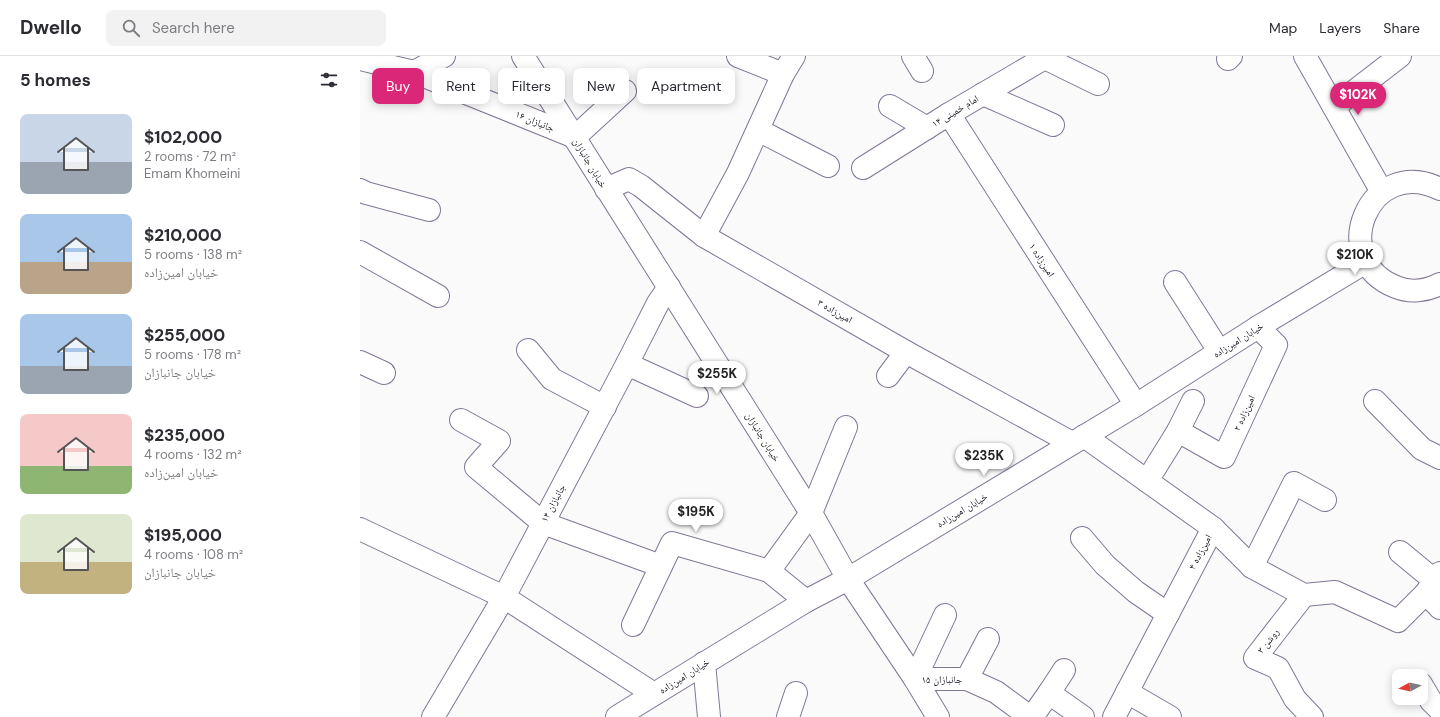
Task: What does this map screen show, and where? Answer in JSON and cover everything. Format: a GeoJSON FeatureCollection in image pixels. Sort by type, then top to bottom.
{"type":"FeatureCollection","features":[{"type":"Feature","properties":{"kind":"street"},"geometry":{"type":"LineString","coordinates":[[422,68],[444,56]]}},
{"type":"Feature","properties":{"kind":"street","name":"خیابان جانبازان"},"geometry":{"type":"LineString","coordinates":[[523,56],[811,513],[848,579],[915,679],[938,717]]}},
{"type":"Feature","properties":{"kind":"street"},"geometry":{"type":"LineString","coordinates":[[704,236],[738,173],[789,65],[738,56]]}},
{"type":"Feature","properties":{"kind":"street"},"geometry":{"type":"LineString","coordinates":[[1305,56],[1382,192]]}},
{"type":"Feature","properties":{"kind":"street"},"geometry":{"type":"LineString","coordinates":[[1334,107],[1400,56]]}},
{"type":"Feature","properties":{"kind":"street"},"geometry":{"type":"LineString","coordinates":[[1046,57],[1098,84]]}},
{"type":"Feature","properties":{"kind":"street","name":"امام خمینی ۱۴"},"geometry":{"type":"LineString","coordinates":[[863,168],[949,114],[1046,57]]}},
{"type":"Feature","properties":{"kind":"street","name":"جانبازان ۱۶"},"geometry":{"type":"LineString","coordinates":[[360,58],[399,68]]}},
{"type":"Feature","properties":{"kind":"street","name":"جانبازان ۱۶"},"geometry":{"type":"LineString","coordinates":[[424,76],[575,137]]}},
{"type":"Feature","properties":{"kind":"street"},"geometry":{"type":"LineString","coordinates":[[983,94],[1053,125]]}},
{"type":"Feature","properties":{"kind":"street"},"geometry":{"type":"LineString","coordinates":[[575,137],[611,104]]}},
{"type":"Feature","properties":{"kind":"street"},"geometry":{"type":"LineString","coordinates":[[890,106],[927,128]]}},
{"type":"Feature","properties":{"kind":"street","name":"امین‌زاده ۱"},"geometry":{"type":"LineString","coordinates":[[949,114],[1136,405]]}},
{"type":"Feature","properties":{"kind":"street"},"geometry":{"type":"LineString","coordinates":[[758,130],[828,166]]}},
{"type":"Feature","properties":{"kind":"street","name":"امین‌زاده ۳"},"geometry":{"type":"LineString","coordinates":[[606,189],[630,179],[704,236],[906,352],[1078,440]]}},
{"type":"Feature","properties":{"kind":"street"},"geometry":{"type":"LineString","coordinates":[[1440,189],[1431,184],[1418,182],[1406,182],[1393,186],[1382,192],[1371,203],[1363,217],[1360,232],[1361,248],[1366,262],[1376,275],[1388,284],[1402,290],[1418,291],[1440,284]]}},
{"type":"Feature","properties":{"kind":"street"},"geometry":{"type":"LineString","coordinates":[[360,190],[366,193],[429,210]]}},
{"type":"Feature","properties":{"kind":"street"},"geometry":{"type":"LineString","coordinates":[[360,252],[438,296]]}},
{"type":"Feature","properties":{"kind":"street","name":"خیابان امین‌زاده"},"geometry":{"type":"LineString","coordinates":[[617,717],[806,601],[848,579],[1136,405],[1258,327],[1366,262]]}},
{"type":"Feature","properties":{"kind":"street"},"geometry":{"type":"LineString","coordinates":[[1175,282],[1219,352]]}},
{"type":"Feature","properties":{"kind":"street","name":"جانبازان ۱۴"},"geometry":{"type":"LineString","coordinates":[[433,717],[504,597],[605,407],[658,303],[669,287]]}},
{"type":"Feature","properties":{"kind":"street","name":"امین‌زاده ۲"},"geometry":{"type":"LineString","coordinates":[[1178,431],[1224,457],[1276,345],[1258,327]]}},
{"type":"Feature","properties":{"kind":"street"},"geometry":{"type":"LineString","coordinates":[[528,350],[552,378],[605,407]]}},
{"type":"Feature","properties":{"kind":"street"},"geometry":{"type":"LineString","coordinates":[[888,376],[906,352]]}},
{"type":"Feature","properties":{"kind":"street"},"geometry":{"type":"LineString","coordinates":[[360,362],[384,373]]}},
{"type":"Feature","properties":{"kind":"street"},"geometry":{"type":"LineString","coordinates":[[627,364],[697,396]]}},
{"type":"Feature","properties":{"kind":"street"},"geometry":{"type":"LineString","coordinates":[[1374,401],[1422,449],[1440,458]]}},
{"type":"Feature","properties":{"kind":"street"},"geometry":{"type":"LineString","coordinates":[[1147,481],[1178,431],[1193,402]]}},
{"type":"Feature","properties":{"kind":"street"},"geometry":{"type":"LineString","coordinates":[[461,420],[499,441],[476,467],[543,523],[661,566]]}},
{"type":"Feature","properties":{"kind":"street"},"geometry":{"type":"LineString","coordinates":[[769,571],[811,513],[846,427]]}},
{"type":"Feature","properties":{"kind":"street","name":"امین‌زاده ۴"},"geometry":{"type":"LineString","coordinates":[[1078,440],[1147,481],[1213,528],[1114,717]]}},
{"type":"Feature","properties":{"kind":"street"},"geometry":{"type":"LineString","coordinates":[[1252,567],[1294,483],[1325,500]]}},
{"type":"Feature","properties":{"kind":"street"},"geometry":{"type":"LineString","coordinates":[[1213,528],[1252,567],[1304,595],[1335,592],[1398,621],[1435,589],[1400,552]]}},
{"type":"Feature","properties":{"kind":"street"},"geometry":{"type":"LineString","coordinates":[[360,529],[504,597],[654,694]]}},
{"type":"Feature","properties":{"kind":"street"},"geometry":{"type":"LineString","coordinates":[[1082,538],[1105,565],[1136,592],[1168,614]]}},
{"type":"Feature","properties":{"kind":"street"},"geometry":{"type":"LineString","coordinates":[[633,625],[672,543],[769,571],[806,601]]}},
{"type":"Feature","properties":{"kind":"street","name":"روشن ۳"},"geometry":{"type":"LineString","coordinates":[[1304,595],[1255,658],[1278,668],[1295,699],[1312,717]]}},
{"type":"Feature","properties":{"kind":"street"},"geometry":{"type":"LineString","coordinates":[[915,679],[945,615]]}},
{"type":"Feature","properties":{"kind":"street"},"geometry":{"type":"LineString","coordinates":[[967,679],[988,639]]}},
{"type":"Feature","properties":{"kind":"street"},"geometry":{"type":"LineString","coordinates":[[704,663],[708,717]]}},
{"type":"Feature","properties":{"kind":"street"},"geometry":{"type":"LineString","coordinates":[[1031,717],[1064,670]]}},
{"type":"Feature","properties":{"kind":"street","name":"جانبازان ۱۵"},"geometry":{"type":"LineString","coordinates":[[915,679],[967,679],[996,692],[1031,717]]}},
{"type":"Feature","properties":{"kind":"street"},"geometry":{"type":"LineString","coordinates":[[1127,692],[1170,717]]}},
{"type":"Feature","properties":{"kind":"street"},"geometry":{"type":"LineString","coordinates":[[788,717],[796,693]]}},
{"type":"Feature","properties":{"kind":"street"},"geometry":{"type":"LineString","coordinates":[[1049,693],[1083,717]]}},
{"type":"Feature","properties":{"kind":"street"},"geometry":{"type":"LineString","coordinates":[[1428,696],[1440,710]]}}]}
